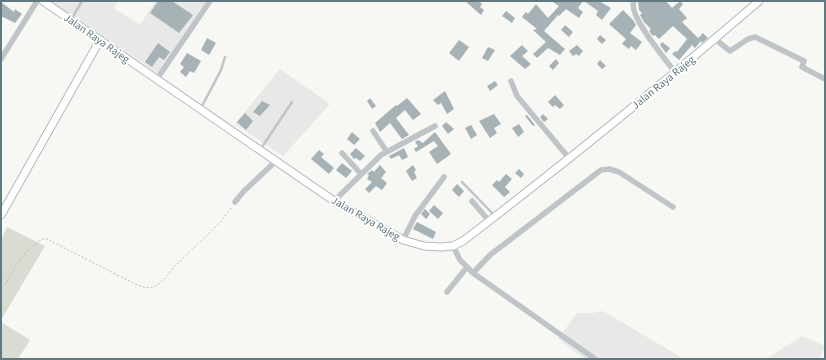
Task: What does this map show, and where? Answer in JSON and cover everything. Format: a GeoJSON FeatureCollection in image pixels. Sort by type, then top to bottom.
{"type":"FeatureCollection","features":[{"type":"Feature","properties":{"kind":"main road","name":"Jalan Raya Rajeg"},"geometry":{"type":"LineString","coordinates":[[43,1],[201,108],[334,201],[404,240],[424,246],[453,246],[463,241],[676,72],[759,1]]}},
{"type":"Feature","properties":{"kind":"main road"},"geometry":{"type":"LineString","coordinates":[[1,216],[100,40]]}},
{"type":"Feature","properties":{"kind":"street"},"geometry":{"type":"LineString","coordinates":[[1,59],[37,1]]}},
{"type":"Feature","properties":{"kind":"street"},"geometry":{"type":"LineString","coordinates":[[157,79],[210,1]]}},
{"type":"Feature","properties":{"kind":"street"},"geometry":{"type":"LineString","coordinates":[[634,1],[633,10],[653,43],[676,72]]}},
{"type":"Feature","properties":{"kind":"street"},"geometry":{"type":"LineString","coordinates":[[715,39],[730,51],[748,39],[758,38],[804,60],[802,67],[825,79]]}},
{"type":"Feature","properties":{"kind":"street"},"geometry":{"type":"LineString","coordinates":[[511,81],[517,96],[569,158]]}},
{"type":"Feature","properties":{"kind":"street"},"geometry":{"type":"LineString","coordinates":[[334,201],[361,174],[387,152],[435,126]]}},
{"type":"Feature","properties":{"kind":"street"},"geometry":{"type":"LineString","coordinates":[[373,131],[387,152]]}},
{"type":"Feature","properties":{"kind":"street"},"geometry":{"type":"LineString","coordinates":[[342,153],[361,174]]}},
{"type":"Feature","properties":{"kind":"street"},"geometry":{"type":"LineString","coordinates":[[235,202],[251,183],[262,175],[276,161]]}},
{"type":"Feature","properties":{"kind":"street"},"geometry":{"type":"LineString","coordinates":[[473,273],[490,255],[601,170],[609,169],[619,172],[673,207]]}},
{"type":"Feature","properties":{"kind":"street"},"geometry":{"type":"LineString","coordinates":[[404,240],[415,216],[444,177]]}},
{"type":"Feature","properties":{"kind":"street"},"geometry":{"type":"LineString","coordinates":[[472,201],[489,221]]}},
{"type":"Feature","properties":{"kind":"street"},"geometry":{"type":"LineString","coordinates":[[453,246],[460,260],[473,273],[595,359]]}},
{"type":"Feature","properties":{"kind":"street"},"geometry":{"type":"LineString","coordinates":[[446,292],[467,267]]}},
{"type":"Feature","properties":{"kind":"lane"},"geometry":{"type":"LineString","coordinates":[[71,20],[82,1]]}},
{"type":"Feature","properties":{"kind":"lane"},"geometry":{"type":"LineString","coordinates":[[201,108],[221,70],[225,57]]}},
{"type":"Feature","properties":{"kind":"lane"},"geometry":{"type":"LineString","coordinates":[[260,150],[292,102]]}},
{"type":"Feature","properties":{"kind":"lane"},"geometry":{"type":"LineString","coordinates":[[462,182],[496,216]]}},
{"type":"Feature","properties":{"kind":"path"},"geometry":{"type":"LineString","coordinates":[[5,285],[20,261],[32,246],[45,238],[135,284],[144,287],[154,287],[164,280],[177,264],[215,228],[235,202]]}},
{"type":"Feature","properties":{"kind":"shaded area"},"geometry":{"type":"Polygon","coordinates":[[[50,1],[118,1],[114,8],[140,25],[155,1],[209,1],[159,74],[50,1]]]}},
{"type":"Feature","properties":{"kind":"shaded area"},"geometry":{"type":"Polygon","coordinates":[[[280,69],[330,104],[283,156],[235,124],[280,69]]]}},
{"type":"Feature","properties":{"kind":"shaded area"},"geometry":{"type":"Polygon","coordinates":[[[7,227],[45,246],[1,320],[1,240],[7,227]]]}},
{"type":"Feature","properties":{"kind":"shaded area"},"geometry":{"type":"Polygon","coordinates":[[[603,311],[684,359],[585,359],[558,339],[577,313],[603,311]]]}},
{"type":"Feature","properties":{"kind":"shaded area"},"geometry":{"type":"Polygon","coordinates":[[[1,322],[30,340],[18,359],[1,359],[1,322]]]}},
{"type":"Feature","properties":{"kind":"shaded area"},"geometry":{"type":"Polygon","coordinates":[[[802,336],[825,346],[819,359],[766,359],[802,336]]]}},
{"type":"Feature","properties":{"kind":"building"},"geometry":{"type":"Polygon","coordinates":[[[158,1],[172,1],[193,15],[179,33],[150,13],[158,1]]]}},
{"type":"Feature","properties":{"kind":"building"},"geometry":{"type":"Polygon","coordinates":[[[465,1],[479,1],[482,4],[480,7],[484,10],[481,15],[465,1]]]}},
{"type":"Feature","properties":{"kind":"building"},"geometry":{"type":"Polygon","coordinates":[[[551,1],[583,1],[578,8],[583,12],[579,18],[566,9],[559,16],[558,15],[544,31],[565,49],[560,55],[548,48],[537,58],[533,54],[546,42],[533,30],[537,29],[522,17],[526,12],[528,14],[536,4],[548,18],[559,6],[551,1]]]}},
{"type":"Feature","properties":{"kind":"building"},"geometry":{"type":"Polygon","coordinates":[[[584,1],[599,1],[611,8],[602,20],[596,15],[598,11],[584,1]]]}},
{"type":"Feature","properties":{"kind":"building"},"geometry":{"type":"Polygon","coordinates":[[[638,1],[666,1],[672,8],[680,1],[683,4],[679,9],[687,18],[682,22],[698,38],[703,33],[708,38],[702,43],[701,41],[695,48],[692,45],[679,60],[672,54],[675,51],[677,52],[687,39],[673,26],[659,39],[655,35],[653,36],[649,31],[651,29],[640,15],[642,13],[639,10],[638,1]]]}},
{"type":"Feature","properties":{"kind":"building"},"geometry":{"type":"Polygon","coordinates":[[[1,2],[14,12],[15,9],[22,14],[15,23],[1,16],[1,2]]]}},
{"type":"Feature","properties":{"kind":"building"},"geometry":{"type":"Polygon","coordinates":[[[623,10],[636,25],[630,33],[642,42],[636,50],[631,46],[629,49],[622,44],[626,39],[609,24],[623,10]]]}},
{"type":"Feature","properties":{"kind":"building"},"geometry":{"type":"Polygon","coordinates":[[[506,11],[515,18],[512,23],[502,16],[506,11]]]}},
{"type":"Feature","properties":{"kind":"building"},"geometry":{"type":"Polygon","coordinates":[[[565,25],[573,32],[569,37],[561,30],[565,25]]]}},
{"type":"Feature","properties":{"kind":"building"},"geometry":{"type":"Polygon","coordinates":[[[600,35],[606,40],[602,44],[597,39],[600,35]]]}},
{"type":"Feature","properties":{"kind":"building"},"geometry":{"type":"Polygon","coordinates":[[[207,38],[216,43],[209,55],[201,50],[207,38]]]}},
{"type":"Feature","properties":{"kind":"building"},"geometry":{"type":"Polygon","coordinates":[[[459,40],[469,47],[459,61],[449,53],[459,40]]]}},
{"type":"Feature","properties":{"kind":"building"},"geometry":{"type":"Polygon","coordinates":[[[662,42],[670,48],[666,53],[660,45],[662,42]]]}},
{"type":"Feature","properties":{"kind":"building"},"geometry":{"type":"Polygon","coordinates":[[[158,43],[170,52],[164,60],[159,57],[152,67],[145,62],[158,43]]]}},
{"type":"Feature","properties":{"kind":"building"},"geometry":{"type":"Polygon","coordinates":[[[522,45],[528,51],[522,56],[531,64],[525,69],[510,56],[522,45]]]}},
{"type":"Feature","properties":{"kind":"building"},"geometry":{"type":"Polygon","coordinates":[[[577,45],[583,51],[579,56],[576,54],[573,56],[569,51],[577,45]]]}},
{"type":"Feature","properties":{"kind":"building"},"geometry":{"type":"Polygon","coordinates":[[[488,47],[495,50],[488,61],[482,58],[488,47]]]}},
{"type":"Feature","properties":{"kind":"building"},"geometry":{"type":"Polygon","coordinates":[[[187,53],[201,61],[194,73],[190,71],[186,77],[180,72],[184,67],[180,64],[187,53]]]}},
{"type":"Feature","properties":{"kind":"building"},"geometry":{"type":"Polygon","coordinates":[[[556,59],[559,63],[553,70],[549,66],[556,59]]]}},
{"type":"Feature","properties":{"kind":"building"},"geometry":{"type":"Polygon","coordinates":[[[600,60],[606,66],[602,69],[597,64],[600,60]]]}},
{"type":"Feature","properties":{"kind":"building"},"geometry":{"type":"Polygon","coordinates":[[[495,81],[498,85],[490,91],[487,86],[495,81]]]}},
{"type":"Feature","properties":{"kind":"building"},"geometry":{"type":"Polygon","coordinates":[[[445,91],[454,109],[447,114],[441,103],[438,105],[433,100],[445,91]]]}},
{"type":"Feature","properties":{"kind":"building"},"geometry":{"type":"Polygon","coordinates":[[[555,95],[564,105],[560,109],[555,105],[553,107],[548,102],[555,95]]]}},
{"type":"Feature","properties":{"kind":"building"},"geometry":{"type":"Polygon","coordinates":[[[370,98],[376,106],[372,109],[367,101],[370,98]]]}},
{"type":"Feature","properties":{"kind":"building"},"geometry":{"type":"Polygon","coordinates":[[[407,98],[421,114],[413,120],[405,110],[396,118],[409,135],[402,139],[390,123],[380,132],[375,123],[396,105],[397,106],[407,98]]]}},
{"type":"Feature","properties":{"kind":"building"},"geometry":{"type":"Polygon","coordinates":[[[262,101],[270,105],[260,116],[253,112],[262,101]]]}},
{"type":"Feature","properties":{"kind":"building"},"geometry":{"type":"Polygon","coordinates":[[[245,113],[253,121],[246,130],[237,122],[245,113]]]}},
{"type":"Feature","properties":{"kind":"building"},"geometry":{"type":"Polygon","coordinates":[[[494,114],[501,124],[494,128],[497,133],[490,138],[479,121],[494,114]]]}},
{"type":"Feature","properties":{"kind":"building"},"geometry":{"type":"Polygon","coordinates":[[[543,114],[548,119],[544,122],[540,117],[543,114]]]}},
{"type":"Feature","properties":{"kind":"building"},"geometry":{"type":"Polygon","coordinates":[[[527,115],[535,125],[533,126],[525,116],[527,115]]]}},
{"type":"Feature","properties":{"kind":"building"},"geometry":{"type":"Polygon","coordinates":[[[446,122],[454,129],[448,134],[442,126],[446,122]]]}},
{"type":"Feature","properties":{"kind":"building"},"geometry":{"type":"Polygon","coordinates":[[[519,124],[524,132],[518,137],[512,128],[519,124]]]}},
{"type":"Feature","properties":{"kind":"building"},"geometry":{"type":"Polygon","coordinates":[[[471,125],[477,135],[471,139],[465,128],[471,125]]]}},
{"type":"Feature","properties":{"kind":"building"},"geometry":{"type":"Polygon","coordinates":[[[352,132],[360,139],[354,145],[347,139],[352,132]]]}},
{"type":"Feature","properties":{"kind":"building"},"geometry":{"type":"Polygon","coordinates":[[[435,132],[451,154],[437,164],[429,152],[438,146],[434,141],[416,152],[414,149],[418,146],[415,142],[418,140],[423,143],[435,132]]]}},
{"type":"Feature","properties":{"kind":"building"},"geometry":{"type":"Polygon","coordinates":[[[356,148],[365,156],[360,161],[356,158],[354,159],[350,154],[356,148]]]}},
{"type":"Feature","properties":{"kind":"building"},"geometry":{"type":"Polygon","coordinates":[[[404,148],[408,157],[402,160],[399,155],[391,159],[389,156],[404,148]]]}},
{"type":"Feature","properties":{"kind":"building"},"geometry":{"type":"Polygon","coordinates":[[[319,150],[324,154],[321,157],[334,168],[329,174],[311,159],[319,150]]]}},
{"type":"Feature","properties":{"kind":"building"},"geometry":{"type":"Polygon","coordinates":[[[342,163],[352,171],[346,178],[336,170],[342,163]]]}},
{"type":"Feature","properties":{"kind":"building"},"geometry":{"type":"Polygon","coordinates":[[[380,165],[386,172],[381,178],[387,183],[382,190],[376,186],[369,193],[365,189],[372,182],[367,179],[369,175],[367,174],[372,170],[374,172],[380,165]]]}},
{"type":"Feature","properties":{"kind":"building"},"geometry":{"type":"Polygon","coordinates":[[[413,165],[416,170],[414,172],[417,178],[412,181],[406,171],[413,165]]]}},
{"type":"Feature","properties":{"kind":"building"},"geometry":{"type":"Polygon","coordinates":[[[519,169],[524,174],[521,178],[515,173],[519,169]]]}},
{"type":"Feature","properties":{"kind":"building"},"geometry":{"type":"Polygon","coordinates":[[[506,174],[512,179],[505,187],[510,192],[504,197],[492,185],[497,180],[499,182],[506,174]]]}},
{"type":"Feature","properties":{"kind":"building"},"geometry":{"type":"Polygon","coordinates":[[[457,184],[464,191],[459,197],[452,190],[457,184]]]}},
{"type":"Feature","properties":{"kind":"building"},"geometry":{"type":"Polygon","coordinates":[[[434,205],[443,213],[438,219],[429,211],[434,205]]]}},
{"type":"Feature","properties":{"kind":"building"},"geometry":{"type":"Polygon","coordinates":[[[425,209],[430,214],[426,219],[421,214],[425,209]]]}},
{"type":"Feature","properties":{"kind":"building"},"geometry":{"type":"Polygon","coordinates":[[[417,222],[436,232],[433,239],[413,229],[417,222]]]}}]}
